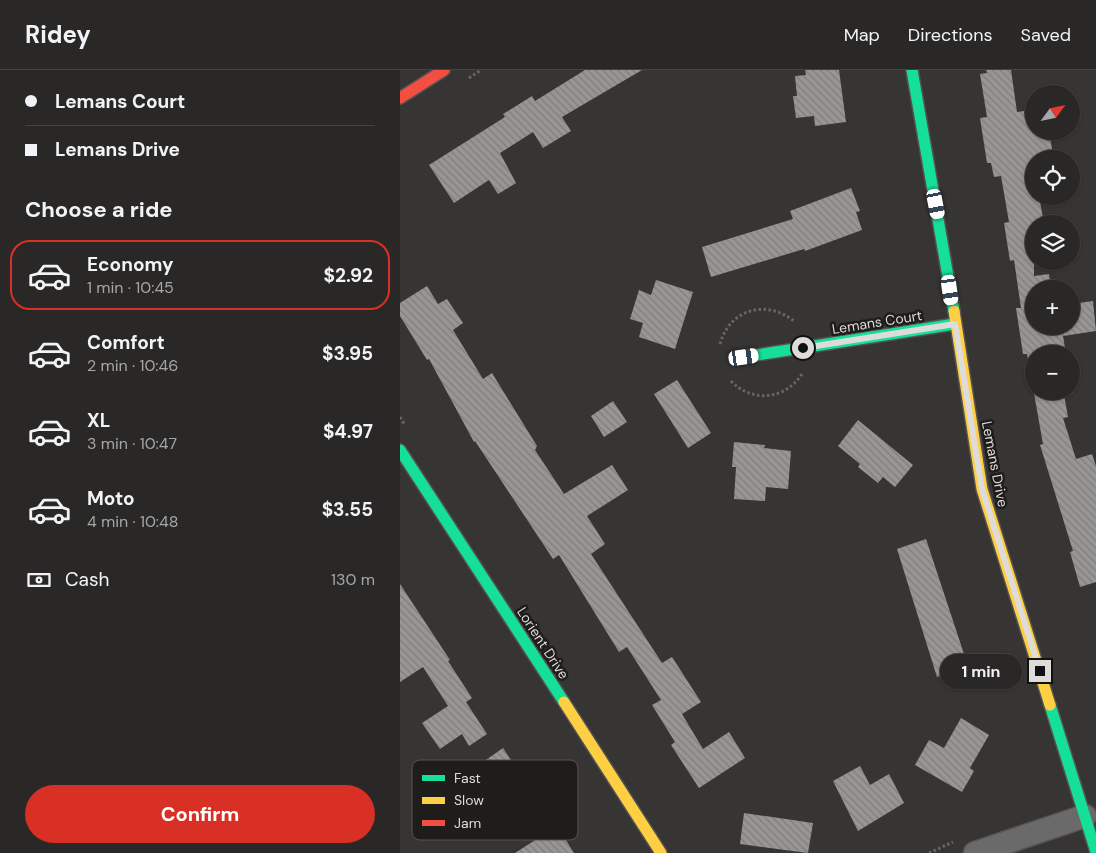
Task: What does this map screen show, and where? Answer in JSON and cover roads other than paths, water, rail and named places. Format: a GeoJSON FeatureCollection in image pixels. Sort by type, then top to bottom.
{"type":"FeatureCollection","features":[{"type":"Feature","properties":{"kind":"street"},"geometry":{"type":"LineString","coordinates":[[400,98],[444,70]]}},
{"type":"Feature","properties":{"kind":"street","name":"Lemans Drive"},"geometry":{"type":"LineString","coordinates":[[912,70],[940,224],[982,489],[1096,852]]}},
{"type":"Feature","properties":{"kind":"street","name":"Lemans Court"},"geometry":{"type":"LineString","coordinates":[[744,357],[955,324]]}},
{"type":"Feature","properties":{"kind":"street","name":"Lorient Drive"},"geometry":{"type":"LineString","coordinates":[[400,450],[660,853]]}},
{"type":"Feature","properties":{"kind":"street"},"geometry":{"type":"LineString","coordinates":[[968,846],[1085,816]]}}]}
